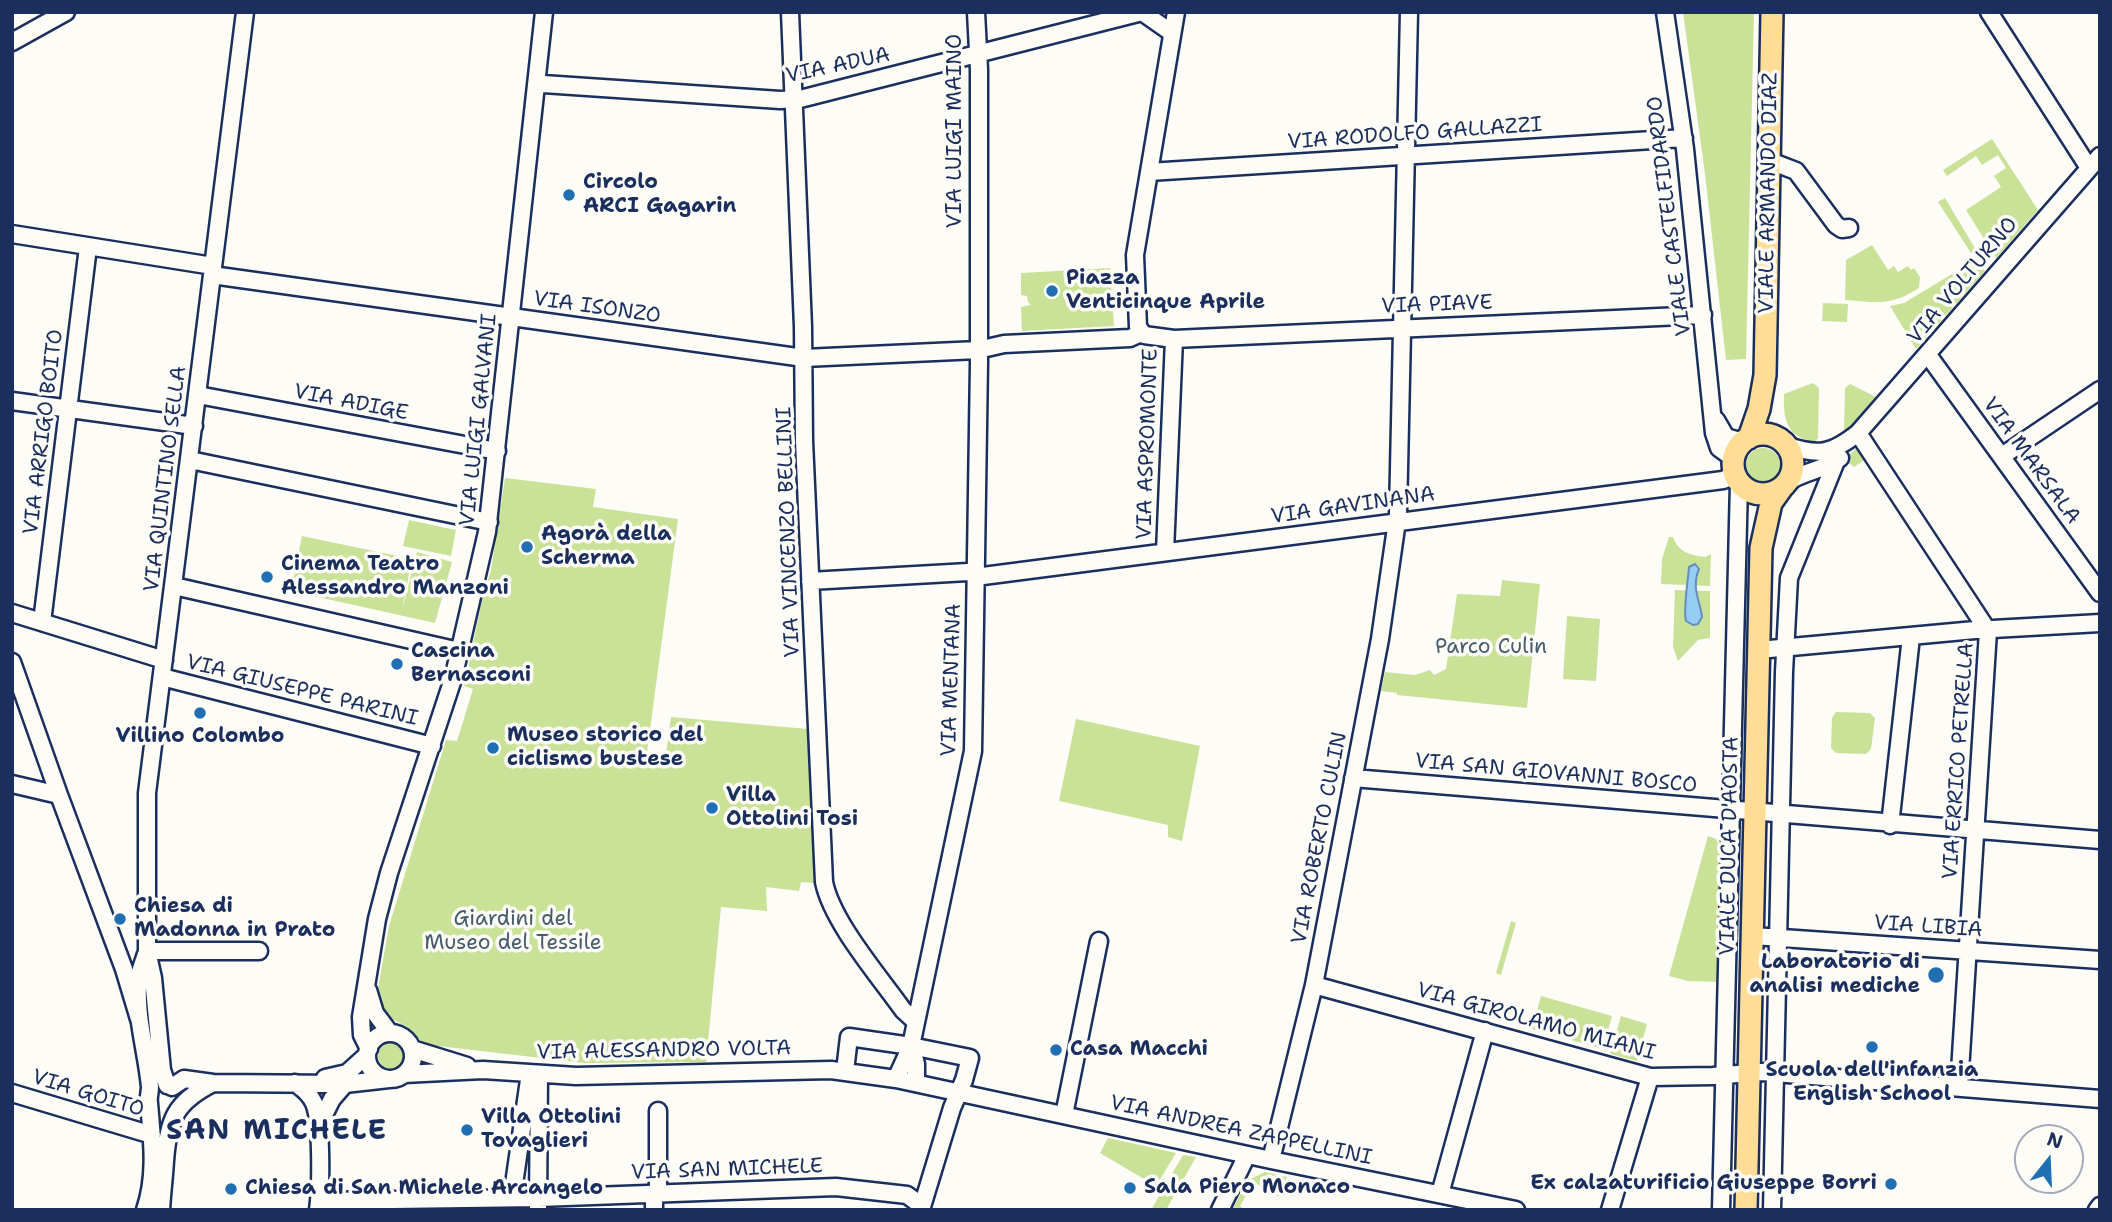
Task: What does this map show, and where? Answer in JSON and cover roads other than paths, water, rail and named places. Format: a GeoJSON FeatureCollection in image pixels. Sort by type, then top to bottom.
{"type":"FeatureCollection","features":[{"type":"Feature","properties":{"kind":"main road","name":"VIALE ARMANDO DIAZ"},"geometry":{"type":"LineString","coordinates":[[1741,464],[1759,409],[1765,374],[1772,12]]}},
{"type":"Feature","properties":{"kind":"main road","name":"VIALE ARMANDO DIAZ"},"geometry":{"type":"LineString","coordinates":[[1765,374],[1773,424],[1782,442]]}},
{"type":"Feature","properties":{"kind":"main road"},"geometry":{"type":"LineString","coordinates":[[1764,434],[1782,442],[1793,459],[1793,467],[1784,485],[1762,495],[1741,464],[1764,434]]}},
{"type":"Feature","properties":{"kind":"main road","name":"VIALE DUCA D'AOSTA"},"geometry":{"type":"LineString","coordinates":[[1741,464],[1761,548]]}},
{"type":"Feature","properties":{"kind":"main road","name":"VIALE DUCA D'AOSTA"},"geometry":{"type":"LineString","coordinates":[[1746,1210],[1761,548],[1771,503],[1784,485]]}},
{"type":"Feature","properties":{"kind":"street"},"geometry":{"type":"LineString","coordinates":[[12,42],[66,12]]}},
{"type":"Feature","properties":{"kind":"street","name":"VIA QUINTINO SELLA"},"geometry":{"type":"LineString","coordinates":[[146,951],[147,793],[245,12]]}},
{"type":"Feature","properties":{"kind":"street","name":"VIA LUIGI GALVANI"},"geometry":{"type":"LineString","coordinates":[[368,1052],[362,1035],[361,1017],[375,930],[387,882],[432,746],[459,651],[489,522],[544,12]]}},
{"type":"Feature","properties":{"kind":"street","name":"VIA VINCENZO BELLINI"},"geometry":{"type":"LineString","coordinates":[[790,12],[804,358],[804,441],[826,890],[833,909],[863,954],[903,1010],[915,1021]]}},
{"type":"Feature","properties":{"kind":"street","name":"VIA LUIGI MAINO"},"geometry":{"type":"LineString","coordinates":[[976,12],[978,350]]}},
{"type":"Feature","properties":{"kind":"street","name":"VIA ADUA"},"geometry":{"type":"LineString","coordinates":[[536,87],[544,84],[793,99],[1142,12],[1172,33]]}},
{"type":"Feature","properties":{"kind":"street"},"geometry":{"type":"LineString","coordinates":[[1174,339],[1148,336],[1141,333],[1138,327],[1135,255],[1176,12]]}},
{"type":"Feature","properties":{"kind":"street","name":"VIA ROBERTO CULIN"},"geometry":{"type":"LineString","coordinates":[[1271,1160],[1314,985],[1385,613],[1397,521],[1409,12]]}},
{"type":"Feature","properties":{"kind":"street","name":"VIALE CASTELFIDARDO"},"geometry":{"type":"LineString","coordinates":[[1665,12],[1684,138],[1716,443],[1723,452],[1741,464]]}},
{"type":"Feature","properties":{"kind":"street"},"geometry":{"type":"LineString","coordinates":[[1989,12],[2094,162]]}},
{"type":"Feature","properties":{"kind":"street","name":"VIA RODOLFO GALLAZZI"},"geometry":{"type":"LineString","coordinates":[[1149,172],[1684,138]]}},
{"type":"Feature","properties":{"kind":"street"},"geometry":{"type":"LineString","coordinates":[[1770,161],[1796,171],[1836,225],[1842,229],[1849,228]]}},
{"type":"Feature","properties":{"kind":"street","name":"VIA VOLTURNO"},"geometry":{"type":"LineString","coordinates":[[1858,433],[2094,162]]}},
{"type":"Feature","properties":{"kind":"street","name":"VIA ISONZO"},"geometry":{"type":"LineString","coordinates":[[12,234],[212,270],[511,317],[804,358],[978,350]]}},
{"type":"Feature","properties":{"kind":"street","name":"VIA ARRIGO BOITO"},"geometry":{"type":"LineString","coordinates":[[42,622],[88,247]]}},
{"type":"Feature","properties":{"kind":"street","name":"VIA PIAVE"},"geometry":{"type":"LineString","coordinates":[[1174,339],[1703,315]]}},
{"type":"Feature","properties":{"kind":"street"},"geometry":{"type":"LineString","coordinates":[[978,350],[1004,344],[1130,338],[1141,333]]}},
{"type":"Feature","properties":{"kind":"street","name":"VIA ASPROMONTE"},"geometry":{"type":"LineString","coordinates":[[1165,552],[1174,339]]}},
{"type":"Feature","properties":{"kind":"street","name":"VIA MENTANA"},"geometry":{"type":"LineString","coordinates":[[911,1046],[973,751],[978,350]]}},
{"type":"Feature","properties":{"kind":"street","name":"VIA MARSALA"},"geometry":{"type":"LineString","coordinates":[[1928,355],[2098,588]]}},
{"type":"Feature","properties":{"kind":"street"},"geometry":{"type":"LineString","coordinates":[[2002,456],[2100,390]]}},
{"type":"Feature","properties":{"kind":"street","name":"VIA ADIGE"},"geometry":{"type":"LineString","coordinates":[[198,395],[497,451]]}},
{"type":"Feature","properties":{"kind":"street"},"geometry":{"type":"LineString","coordinates":[[12,401],[194,426]]}},
{"type":"Feature","properties":{"kind":"street"},"geometry":{"type":"LineString","coordinates":[[1782,442],[1812,452],[1827,452],[1840,447],[1858,433]]}},
{"type":"Feature","properties":{"kind":"street"},"geometry":{"type":"LineString","coordinates":[[1784,485],[1802,473],[1836,461],[1847,451],[1858,433]]}},
{"type":"Feature","properties":{"kind":"street","name":"VIA ERRICO PETRELLA"},"geometry":{"type":"LineString","coordinates":[[1858,433],[1988,631],[1959,1087]]}},
{"type":"Feature","properties":{"kind":"street"},"geometry":{"type":"LineString","coordinates":[[190,460],[489,522]]}},
{"type":"Feature","properties":{"kind":"street"},"geometry":{"type":"LineString","coordinates":[[1772,1210],[1784,649],[1788,578],[1836,461]]}},
{"type":"Feature","properties":{"kind":"street","name":"VIA GAVINANA"},"geometry":{"type":"LineString","coordinates":[[810,581],[968,572],[983,576],[1723,480],[1741,464]]}},
{"type":"Feature","properties":{"kind":"street","name":"VIALE DUCA D'AOSTA"},"geometry":{"type":"LineString","coordinates":[[1721,1210],[1741,464]]}},
{"type":"Feature","properties":{"kind":"street"},"geometry":{"type":"LineString","coordinates":[[174,586],[459,651]]}},
{"type":"Feature","properties":{"kind":"street"},"geometry":{"type":"LineString","coordinates":[[12,613],[164,660]]}},
{"type":"Feature","properties":{"kind":"street"},"geometry":{"type":"LineString","coordinates":[[1759,650],[2100,623]]}},
{"type":"Feature","properties":{"kind":"street"},"geometry":{"type":"LineString","coordinates":[[1890,825],[1911,637]]}},
{"type":"Feature","properties":{"kind":"street"},"geometry":{"type":"LineString","coordinates":[[12,662],[125,973],[139,1019]]}},
{"type":"Feature","properties":{"kind":"street","name":"VIA GIUSEPPE PARINI"},"geometry":{"type":"LineString","coordinates":[[162,677],[432,746]]}},
{"type":"Feature","properties":{"kind":"street","name":"VIA SAN GIOVANNI BOSCO"},"geometry":{"type":"LineString","coordinates":[[1353,778],[1730,809],[1780,816],[2100,840]]}},
{"type":"Feature","properties":{"kind":"street"},"geometry":{"type":"LineString","coordinates":[[12,784],[59,795]]}},
{"type":"Feature","properties":{"kind":"street"},"geometry":{"type":"LineString","coordinates":[[1729,891],[1753,892]]}},
{"type":"Feature","properties":{"kind":"street","name":"VIA LIBIA"},"geometry":{"type":"LineString","coordinates":[[1753,936],[2100,960]]}},
{"type":"Feature","properties":{"kind":"street"},"geometry":{"type":"LineString","coordinates":[[1064,1115],[1099,941]]}},
{"type":"Feature","properties":{"kind":"street"},"geometry":{"type":"LineString","coordinates":[[146,951],[259,951]]}},
{"type":"Feature","properties":{"kind":"street"},"geometry":{"type":"LineString","coordinates":[[145,1210],[151,1185],[152,1135],[150,1088],[139,1019],[138,986],[146,951]]}},
{"type":"Feature","properties":{"kind":"street"},"geometry":{"type":"LineString","coordinates":[[146,951],[153,978],[162,1070],[170,1086],[180,1094],[177,1112],[167,1134],[161,1210]]}},
{"type":"Feature","properties":{"kind":"street","name":"VIA LUIGI GALVANI"},"geometry":{"type":"LineString","coordinates":[[367,985],[374,1013],[390,1033]]}},
{"type":"Feature","properties":{"kind":"street","name":"VIA GIROLAMO MIANI"},"geometry":{"type":"LineString","coordinates":[[1314,985],[1650,1077],[1774,1073],[2100,1099]]}},
{"type":"Feature","properties":{"kind":"street"},"geometry":{"type":"LineString","coordinates":[[1440,1195],[1485,1031]]}},
{"type":"Feature","properties":{"kind":"street"},"geometry":{"type":"LineString","coordinates":[[319,1125],[340,1081],[368,1052],[376,1038],[390,1033]]}},
{"type":"Feature","properties":{"kind":"street","name":"VIA ALESSANDRO VOLTA"},"geometry":{"type":"LineString","coordinates":[[390,1033],[403,1037],[412,1049],[430,1056],[483,1069],[535,1074],[576,1076],[845,1071],[896,1079]]}},
{"type":"Feature","properties":{"kind":"street"},"geometry":{"type":"LineString","coordinates":[[845,1071],[849,1037],[970,1058],[922,1208]]}},
{"type":"Feature","properties":{"kind":"street"},"geometry":{"type":"LineString","coordinates":[[896,1079],[911,1046]]}},
{"type":"Feature","properties":{"kind":"street"},"geometry":{"type":"LineString","coordinates":[[911,1046],[916,1064],[916,1083]]}},
{"type":"Feature","properties":{"kind":"street"},"geometry":{"type":"LineString","coordinates":[[368,1052],[372,1069],[382,1077],[396,1076],[411,1065],[412,1049]]}},
{"type":"Feature","properties":{"kind":"street","name":"VIA ALESSANDRO VOLTA"},"geometry":{"type":"LineString","coordinates":[[170,1086],[184,1079],[213,1083],[295,1083],[483,1069]]}},
{"type":"Feature","properties":{"kind":"street"},"geometry":{"type":"LineString","coordinates":[[512,1198],[535,1074]]}},
{"type":"Feature","properties":{"kind":"street"},"geometry":{"type":"LineString","coordinates":[[535,1074],[538,1204]]}},
{"type":"Feature","properties":{"kind":"street"},"geometry":{"type":"LineString","coordinates":[[1610,1210],[1650,1077]]}},
{"type":"Feature","properties":{"kind":"street","name":"VIA ANDREA ZAPPELLINI"},"geometry":{"type":"LineString","coordinates":[[896,1079],[1296,1166],[1516,1210]]}},
{"type":"Feature","properties":{"kind":"street"},"geometry":{"type":"LineString","coordinates":[[150,1104],[163,1118],[177,1112],[194,1094],[213,1083]]}},
{"type":"Feature","properties":{"kind":"street"},"geometry":{"type":"LineString","coordinates":[[295,1083],[313,1100],[319,1125],[319,1205]]}},
{"type":"Feature","properties":{"kind":"street"},"geometry":{"type":"LineString","coordinates":[[150,1104],[156,1088],[170,1086]]}},
{"type":"Feature","properties":{"kind":"street","name":"VIA GOITO"},"geometry":{"type":"LineString","coordinates":[[12,1093],[152,1135]]}},
{"type":"Feature","properties":{"kind":"street"},"geometry":{"type":"LineString","coordinates":[[655,1202],[658,1186],[658,1111]]}},
{"type":"Feature","properties":{"kind":"street"},"geometry":{"type":"LineString","coordinates":[[1220,1210],[1247,1155]]}},
{"type":"Feature","properties":{"kind":"street","name":"VIA SAN MICHELE"},"geometry":{"type":"LineString","coordinates":[[319,1205],[512,1198],[538,1204],[655,1202],[836,1187],[907,1195],[922,1208]]}},
{"type":"Feature","properties":{"kind":"water"},"geometry":{"type":"Polygon","coordinates":[[[1695,564],[1699,569],[1696,588],[1702,617],[1698,624],[1693,625],[1686,621],[1685,610],[1689,567],[1695,564]]]}},
{"type":"Feature","properties":{"kind":"place","name":"Circolo ARCI Gagarin"},"geometry":{"type":"Point","coordinates":[569,195]}},
{"type":"Feature","properties":{"kind":"place","name":"Piazza Venticinque Aprile"},"geometry":{"type":"Point","coordinates":[1052,291]}},
{"type":"Feature","properties":{"kind":"place","name":"Agorà della Scherma"},"geometry":{"type":"Point","coordinates":[527,547]}},
{"type":"Feature","properties":{"kind":"place","name":"Cinema Teatro Alessandro Manzoni"},"geometry":{"type":"Point","coordinates":[267,577]}},
{"type":"Feature","properties":{"kind":"place","name":"Cascina Bernasconi"},"geometry":{"type":"Point","coordinates":[397,664]}},
{"type":"Feature","properties":{"kind":"place","name":"Villino Colombo"},"geometry":{"type":"Point","coordinates":[200,713]}},
{"type":"Feature","properties":{"kind":"place","name":"Museo storico del ciclismo bustese"},"geometry":{"type":"Point","coordinates":[493,748]}},
{"type":"Feature","properties":{"kind":"place","name":"Villa Ottolini Tosi"},"geometry":{"type":"Point","coordinates":[712,808]}},
{"type":"Feature","properties":{"kind":"place","name":"Chiesa di Madonna in Prato"},"geometry":{"type":"Point","coordinates":[120,919]}},
{"type":"Feature","properties":{"kind":"place","name":"Laboratorio di analisi mediche"},"geometry":{"type":"Point","coordinates":[1936,975]}},
{"type":"Feature","properties":{"kind":"place","name":"Scuola dell'infanzia English School"},"geometry":{"type":"Point","coordinates":[1872,1047]}},
{"type":"Feature","properties":{"kind":"place","name":"Casa Macchi"},"geometry":{"type":"Point","coordinates":[1056,1050]}},
{"type":"Feature","properties":{"kind":"place","name":"Villa Ottolini Tovaglieri"},"geometry":{"type":"Point","coordinates":[467,1130]}},
{"type":"Feature","properties":{"kind":"place","name":"Ex calzaturificio Giuseppe Borri"},"geometry":{"type":"Point","coordinates":[1891,1184]}},
{"type":"Feature","properties":{"kind":"place","name":"Sala Piero Monaco"},"geometry":{"type":"Point","coordinates":[1130,1188]}},
{"type":"Feature","properties":{"kind":"place","name":"Chiesa di San Michele Arcangelo"},"geometry":{"type":"Point","coordinates":[231,1189]}},
{"type":"Feature","properties":{"kind":"district","name":"SAN MICHELE"},"geometry":{"type":"Point","coordinates":[277,1132]}},
{"type":"Feature","properties":{"kind":"park label","name":"Parco Culin"},"geometry":{"type":"Point","coordinates":[1491,648]}},
{"type":"Feature","properties":{"kind":"park label","name":"Giardini del Museo del Tessile"},"geometry":{"type":"Point","coordinates":[513,932]}}]}
